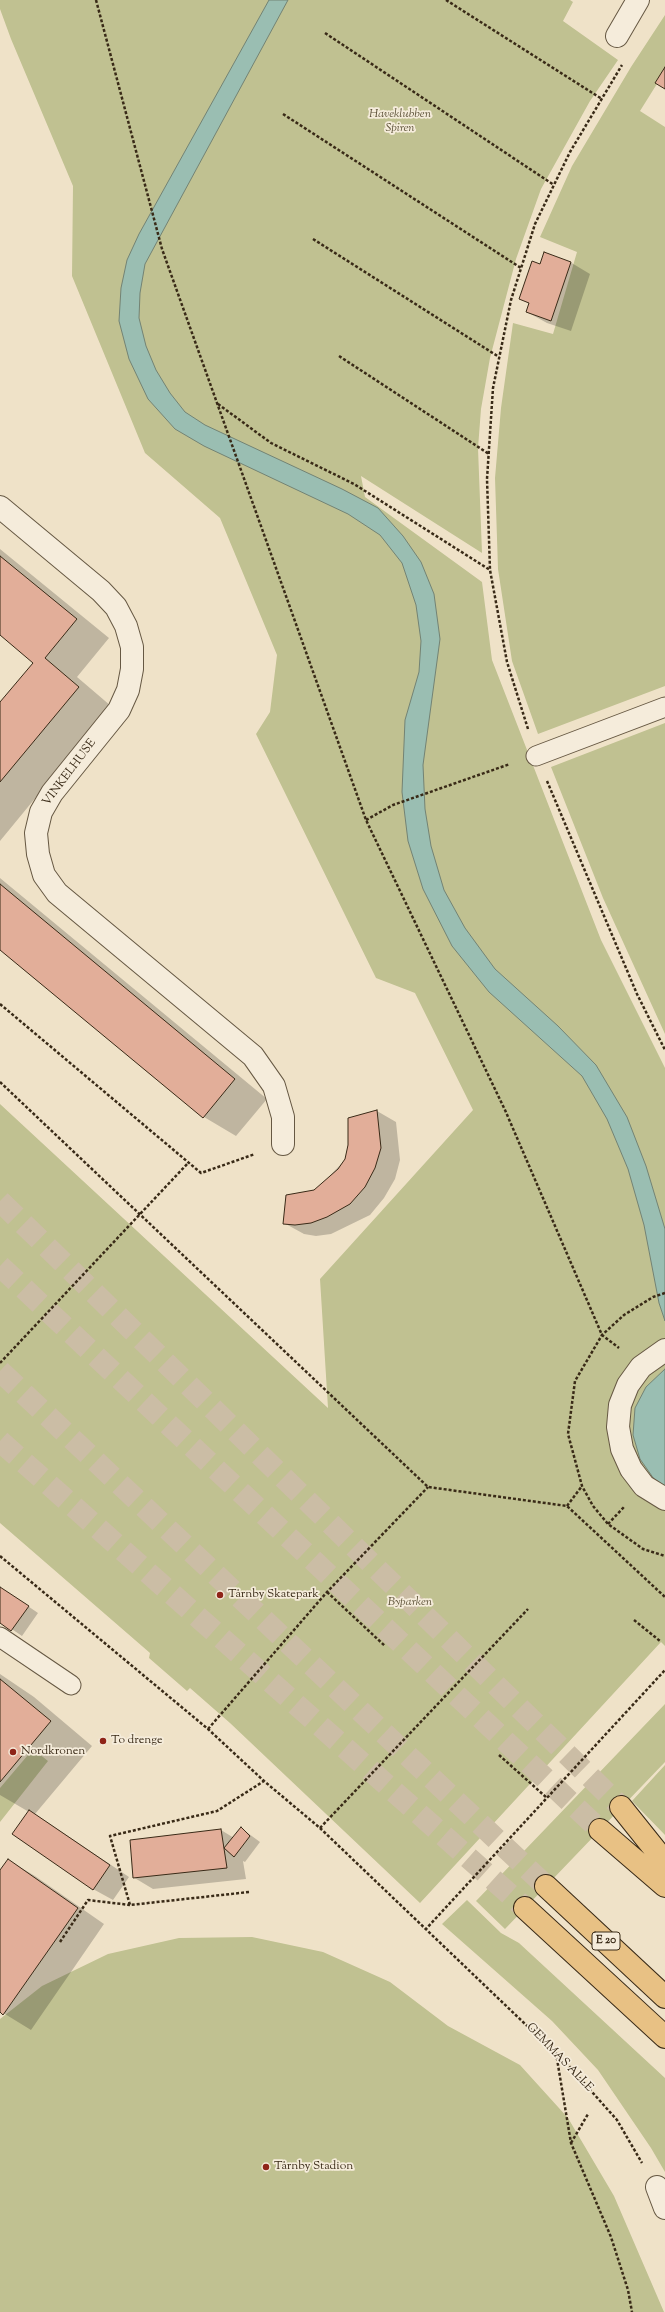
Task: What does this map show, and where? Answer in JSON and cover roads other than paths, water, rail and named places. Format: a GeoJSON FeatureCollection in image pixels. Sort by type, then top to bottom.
{"type":"FeatureCollection","features":[{"type":"Feature","properties":{"kind":"highway"},"geometry":{"type":"LineString","coordinates":[[621,1807],[665,1862]]}},
{"type":"Feature","properties":{"kind":"highway"},"geometry":{"type":"LineString","coordinates":[[600,1830],[665,1886]]}},
{"type":"Feature","properties":{"kind":"highway","name":"E 20"},"geometry":{"type":"LineString","coordinates":[[546,1886],[665,1997]]}},
{"type":"Feature","properties":{"kind":"highway"},"geometry":{"type":"LineString","coordinates":[[525,1908],[665,2037]]}},
{"type":"Feature","properties":{"kind":"street"},"geometry":{"type":"LineString","coordinates":[[617,36],[638,0]]}},
{"type":"Feature","properties":{"kind":"street","name":"VINKELHUSE"},"geometry":{"type":"LineString","coordinates":[[0,506],[101,591],[116,607],[126,626],[132,647],[132,669],[128,690],[119,710],[52,793],[41,812],[36,833],[38,854],[44,875],[57,893],[253,1056],[274,1086],[283,1117],[283,1144]]}},
{"type":"Feature","properties":{"kind":"street"},"geometry":{"type":"LineString","coordinates":[[665,1350],[641,1367],[628,1385],[620,1405],[618,1427],[622,1449],[631,1469],[644,1486],[665,1499]]}},
{"type":"Feature","properties":{"kind":"street"},"geometry":{"type":"LineString","coordinates":[[657,2187],[665,2208]]}},
{"type":"Feature","properties":{"kind":"lane"},"geometry":{"type":"LineString","coordinates":[[536,756],[665,707]]}},
{"type":"Feature","properties":{"kind":"lane"},"geometry":{"type":"LineString","coordinates":[[0,1637],[71,1685]]}},
{"type":"Feature","properties":{"kind":"water"},"geometry":{"type":"Polygon","coordinates":[[[269,0],[288,0],[145,264],[140,293],[139,318],[146,346],[156,370],[170,393],[185,412],[205,425],[342,489],[378,508],[403,536],[421,562],[434,594],[440,639],[423,765],[425,809],[431,846],[444,890],[465,928],[495,969],[558,1026],[596,1065],[627,1117],[646,1166],[665,1229],[665,1321],[659,1303],[644,1225],[628,1169],[607,1119],[582,1076],[489,992],[452,946],[423,889],[408,841],[402,792],[405,720],[419,672],[421,641],[416,605],[402,563],[380,535],[348,514],[204,446],[175,429],[148,399],[129,359],[119,321],[121,288],[127,260],[139,234],[269,0]]]}},
{"type":"Feature","properties":{"kind":"water"},"geometry":{"type":"Polygon","coordinates":[[[665,1369],[665,1486],[654,1479],[640,1459],[633,1435],[635,1408],[646,1387],[665,1369]]]}},
{"type":"Feature","properties":{"kind":"tunnel"},"geometry":{"type":"LineString","coordinates":[[0,1201],[621,1807]]}},
{"type":"Feature","properties":{"kind":"tunnel"},"geometry":{"type":"LineString","coordinates":[[0,1266],[600,1830]]}},
{"type":"Feature","properties":{"kind":"tunnel"},"geometry":{"type":"LineString","coordinates":[[0,1371],[546,1886]]}},
{"type":"Feature","properties":{"kind":"tunnel"},"geometry":{"type":"LineString","coordinates":[[0,1441],[525,1908]]}},
{"type":"Feature","properties":{"kind":"place","name":"Tårnby Skatepark"},"geometry":{"type":"Point","coordinates":[220,1595]}},
{"type":"Feature","properties":{"kind":"place","name":"To drenge"},"geometry":{"type":"Point","coordinates":[103,1741]}},
{"type":"Feature","properties":{"kind":"place","name":"Nordkronen"},"geometry":{"type":"Point","coordinates":[13,1752]}},
{"type":"Feature","properties":{"kind":"place","name":"Tårnby Stadion"},"geometry":{"type":"Point","coordinates":[266,2167]}},
{"type":"Feature","properties":{"kind":"park label","name":"Haveklubben Spiren"},"geometry":{"type":"Point","coordinates":[400,122]}},
{"type":"Feature","properties":{"kind":"park label","name":"Byparken"},"geometry":{"type":"Point","coordinates":[410,1603]}}]}
